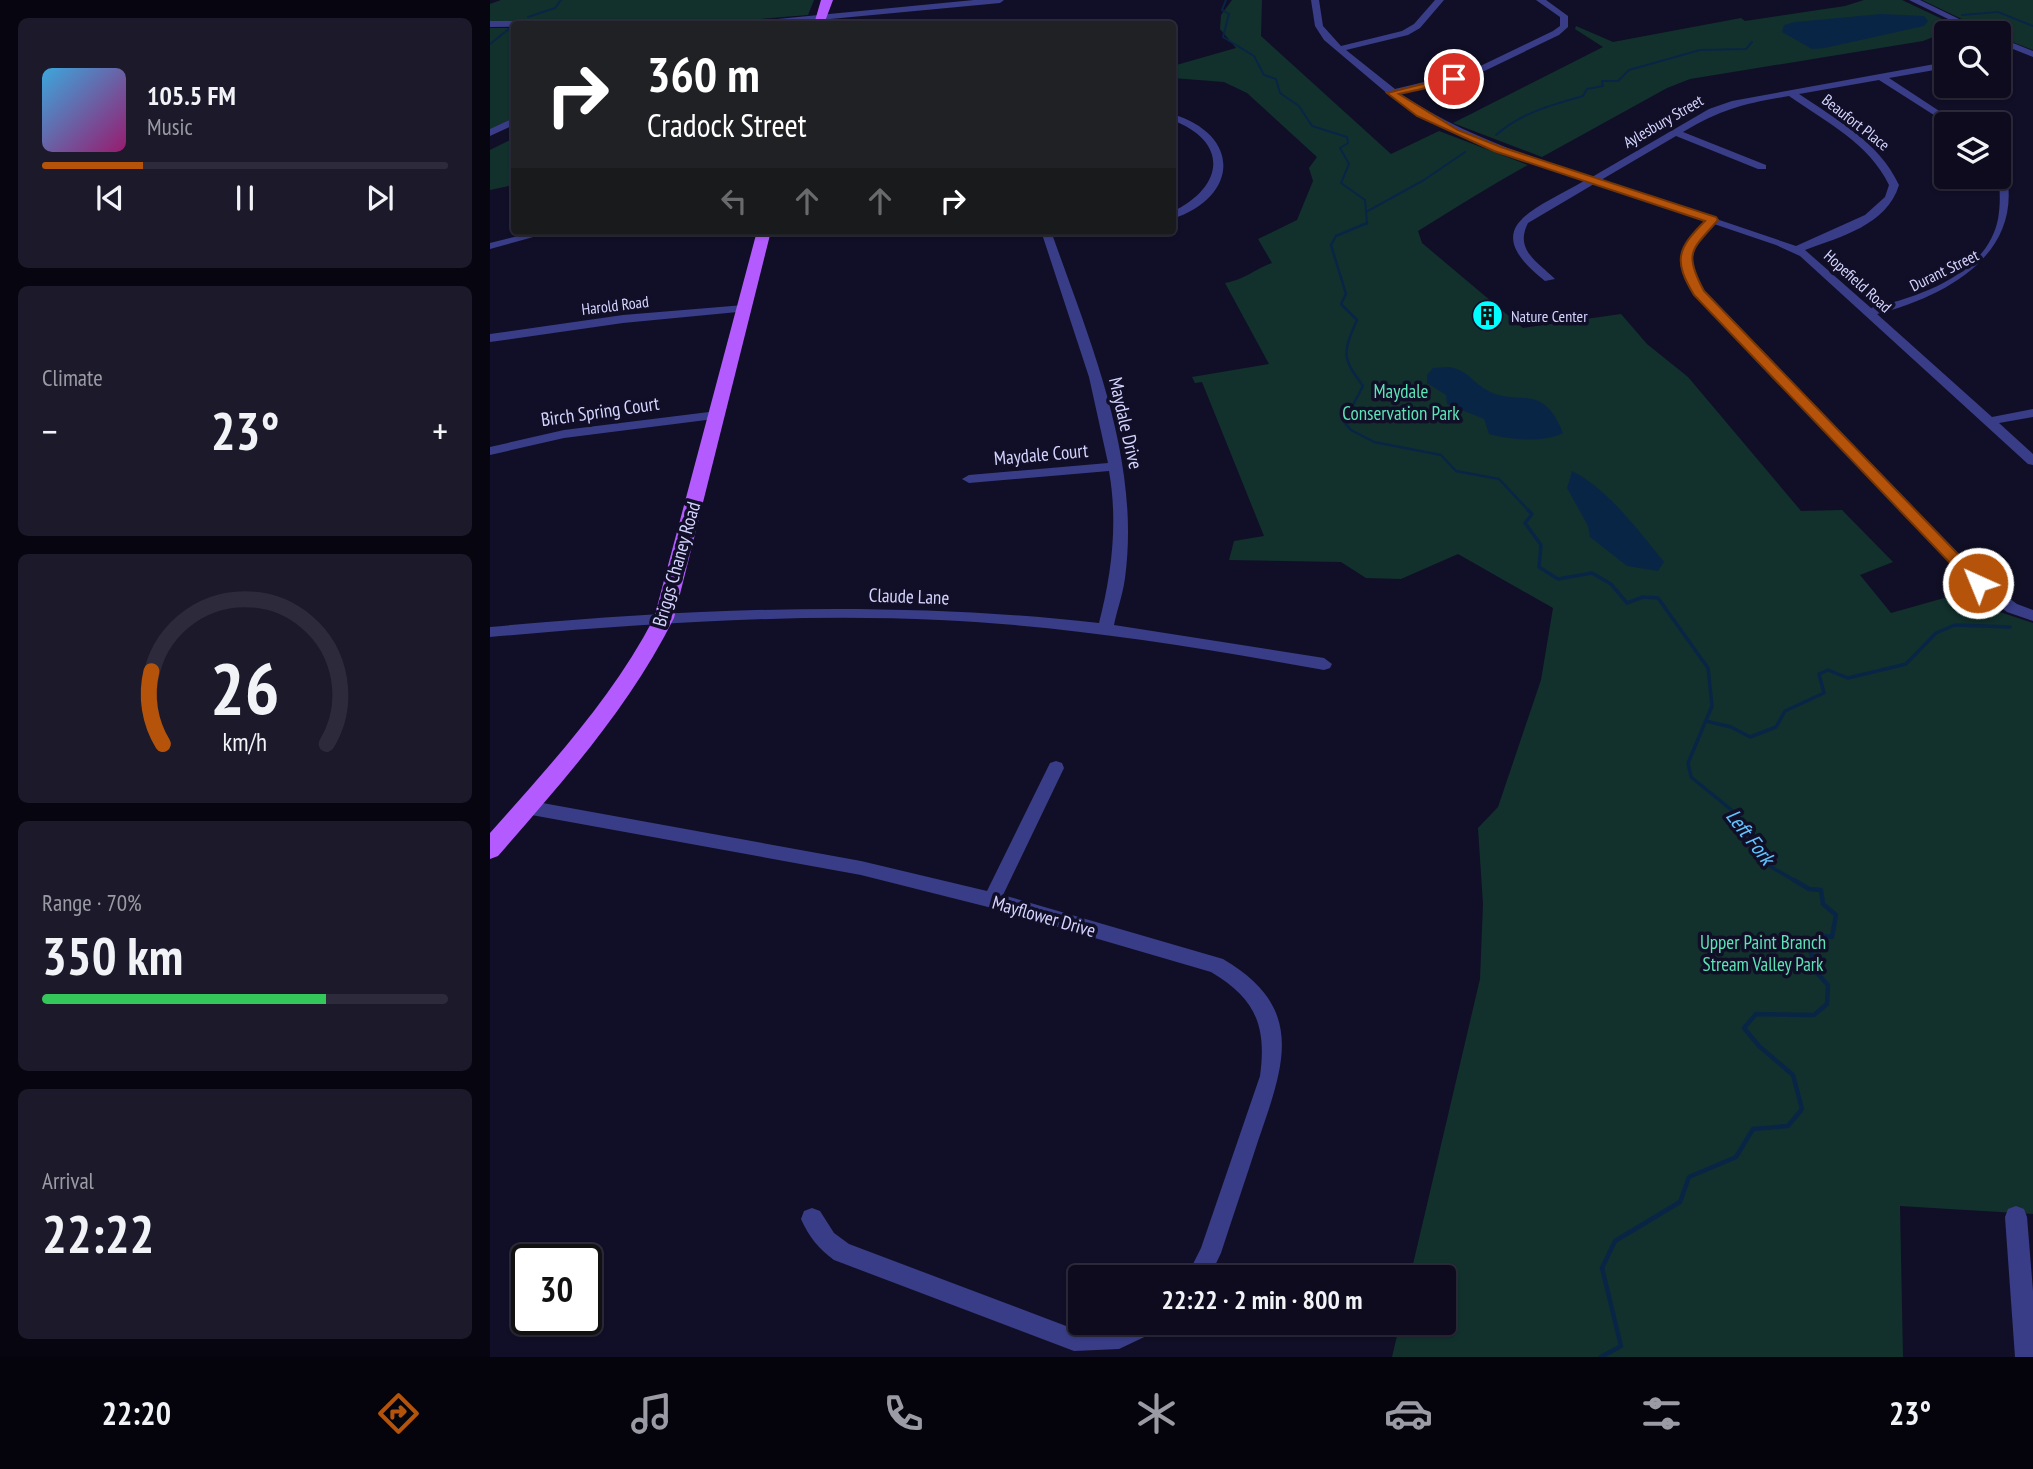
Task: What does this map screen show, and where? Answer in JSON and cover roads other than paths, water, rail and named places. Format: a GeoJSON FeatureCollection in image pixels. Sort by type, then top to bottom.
{"type":"FeatureCollection","features":[{"type":"Feature","properties":{"kind":"main road"},"geometry":{"type":"LineString","coordinates":[[819,21],[827,0]]}},
{"type":"Feature","properties":{"kind":"main road","name":"Briggs Chaney Road"},"geometry":{"type":"LineString","coordinates":[[490,849],[625,686],[648,653],[664,618],[763,235]]}},
{"type":"Feature","properties":{"kind":"street"},"geometry":{"type":"LineString","coordinates":[[827,21],[1000,0]]}},
{"type":"Feature","properties":{"kind":"street","name":"Hopefield Road"},"geometry":{"type":"LineString","coordinates":[[1315,0],[1319,26],[1339,49],[1420,114],[1455,132],[1795,250],[1819,266],[2033,461]]}},
{"type":"Feature","properties":{"kind":"street"},"geometry":{"type":"LineString","coordinates":[[1339,49],[1405,33],[1417,26],[1440,0]]}},
{"type":"Feature","properties":{"kind":"street"},"geometry":{"type":"LineString","coordinates":[[1392,93],[1472,73],[1556,33],[1564,27],[1564,16],[1539,0]]}},
{"type":"Feature","properties":{"kind":"street"},"geometry":{"type":"LineString","coordinates":[[1913,0],[1958,21]]}},
{"type":"Feature","properties":{"kind":"street"},"geometry":{"type":"LineString","coordinates":[[490,24],[511,24]]}},
{"type":"Feature","properties":{"kind":"street"},"geometry":{"type":"LineString","coordinates":[[2011,46],[2033,54]]}},
{"type":"Feature","properties":{"kind":"street","name":"Aylesbury Street"},"geometry":{"type":"LineString","coordinates":[[1549,279],[1520,252],[1516,240],[1520,227],[1534,213],[1675,132],[1723,106],[1934,67]]}},
{"type":"Feature","properties":{"kind":"street"},"geometry":{"type":"LineString","coordinates":[[1881,77],[1935,112]]}},
{"type":"Feature","properties":{"kind":"street","name":"Beaufort Place"},"geometry":{"type":"LineString","coordinates":[[1791,93],[1871,150],[1885,164],[1894,185],[1887,204],[1875,215],[1795,250]]}},
{"type":"Feature","properties":{"kind":"street"},"geometry":{"type":"LineString","coordinates":[[1176,118],[1200,127],[1213,142],[1219,159],[1219,174],[1213,191],[1199,205],[1176,214]]}},
{"type":"Feature","properties":{"kind":"street"},"geometry":{"type":"LineString","coordinates":[[490,133],[511,122]]}},
{"type":"Feature","properties":{"kind":"street"},"geometry":{"type":"LineString","coordinates":[[1675,132],[1762,167]]}},
{"type":"Feature","properties":{"kind":"street"},"geometry":{"type":"LineString","coordinates":[[2011,179],[2019,192]]}},
{"type":"Feature","properties":{"kind":"street"},"geometry":{"type":"LineString","coordinates":[[1712,220],[1690,242],[1686,253],[1686,267],[1699,292],[1978,583],[2012,608],[2033,616]]}},
{"type":"Feature","properties":{"kind":"street"},"geometry":{"type":"LineString","coordinates":[[490,246],[534,235]]}},
{"type":"Feature","properties":{"kind":"street","name":"Maydale Drive"},"geometry":{"type":"LineString","coordinates":[[1047,235],[1106,415],[1117,466],[1119,543],[1112,608],[1105,629]]}},
{"type":"Feature","properties":{"kind":"street","name":"Durant Street"},"geometry":{"type":"LineString","coordinates":[[1869,312],[1932,296],[1981,272],[1997,260]]}},
{"type":"Feature","properties":{"kind":"street","name":"Harold Road"},"geometry":{"type":"LineString","coordinates":[[490,338],[623,319],[744,309]]}},
{"type":"Feature","properties":{"kind":"street"},"geometry":{"type":"LineString","coordinates":[[1990,421],[2033,413]]}},
{"type":"Feature","properties":{"kind":"street","name":"Birch Spring Court"},"geometry":{"type":"LineString","coordinates":[[490,451],[564,434],[717,415]]}},
{"type":"Feature","properties":{"kind":"street","name":"Maydale Court"},"geometry":{"type":"LineString","coordinates":[[969,479],[1117,466]]}},
{"type":"Feature","properties":{"kind":"street","name":"Claude Lane"},"geometry":{"type":"LineString","coordinates":[[490,632],[664,618],[887,613],[1105,629],[1199,640],[1324,664]]}},
{"type":"Feature","properties":{"kind":"street"},"geometry":{"type":"LineString","coordinates":[[992,900],[1056,768]]}},
{"type":"Feature","properties":{"kind":"street","name":"Mayflower Drive"},"geometry":{"type":"LineString","coordinates":[[526,807],[861,868],[992,900],[1216,965],[1237,975],[1252,991],[1272,1026],[1275,1052],[1270,1076],[1204,1265]]}},
{"type":"Feature","properties":{"kind":"street"},"geometry":{"type":"LineString","coordinates":[[2016,1217],[2029,1324],[2027,1357]]}},
{"type":"Feature","properties":{"kind":"street"},"geometry":{"type":"LineString","coordinates":[[812,1219],[826,1241],[842,1252],[1074,1340],[1119,1338],[1125,1335]]}},
{"type":"Feature","properties":{"kind":"water"},"geometry":{"type":"Polygon","coordinates":[[[1881,14],[1924,16],[1928,21],[1924,26],[1812,49],[1782,32],[1784,25],[1795,22],[1881,14]]]}},
{"type":"Feature","properties":{"kind":"water"},"geometry":{"type":"Polygon","coordinates":[[[1449,367],[1465,373],[1496,394],[1528,398],[1546,406],[1555,416],[1563,433],[1527,440],[1489,434],[1484,419],[1447,404],[1446,395],[1427,383],[1427,375],[1433,368],[1449,367]]]}},
{"type":"Feature","properties":{"kind":"water"},"geometry":{"type":"Polygon","coordinates":[[[1572,471],[1598,488],[1634,525],[1664,562],[1658,571],[1627,566],[1590,537],[1588,526],[1567,488],[1572,471]]]}},
{"type":"Feature","properties":{"kind":"waterway"},"geometry":{"type":"LineString","coordinates":[[528,17],[555,8],[561,0]]}},
{"type":"Feature","properties":{"kind":"waterway","name":"Left Fork"},"geometry":{"type":"LineString","coordinates":[[1226,0],[1222,10],[1229,14],[1223,37],[1254,56],[1264,75],[1276,79],[1280,93],[1299,106],[1312,126],[1347,137],[1348,143],[1340,148],[1349,164],[1341,183],[1365,200],[1366,212]]}},
{"type":"Feature","properties":{"kind":"waterway"},"geometry":{"type":"LineString","coordinates":[[1962,15],[1998,12],[2033,26]]}},
{"type":"Feature","properties":{"kind":"waterway"},"geometry":{"type":"LineString","coordinates":[[490,44],[509,29]]}},
{"type":"Feature","properties":{"kind":"waterway"},"geometry":{"type":"LineString","coordinates":[[1496,135],[1526,115],[1583,96],[1587,89],[1603,86],[1602,81],[1618,81],[1629,70],[1700,50],[1746,49],[1752,42]]}},
{"type":"Feature","properties":{"kind":"waterway"},"geometry":{"type":"LineString","coordinates":[[1366,212],[1424,180],[1465,152]]}},
{"type":"Feature","properties":{"kind":"waterway","name":"Left Fork"},"geometry":{"type":"LineString","coordinates":[[1366,212],[1367,223]]}},
{"type":"Feature","properties":{"kind":"waterway","name":"Left Fork"},"geometry":{"type":"LineString","coordinates":[[1367,223],[1336,236],[1331,245],[1346,294],[1341,304],[1357,320],[1346,354],[1351,368],[1363,386],[1344,422],[1351,430],[1374,442],[1441,455],[1456,471],[1499,479],[1530,512]]}},
{"type":"Feature","properties":{"kind":"waterway","name":"Left Fork"},"geometry":{"type":"LineString","coordinates":[[1530,512],[1532,514],[1525,523],[1541,545],[1539,567],[1558,579],[1592,573],[1611,584],[1627,603],[1643,597],[1658,598],[1708,668],[1712,706],[1688,763],[1691,777],[1734,812],[1768,865],[1797,882]]}},
{"type":"Feature","properties":{"kind":"waterway"},"geometry":{"type":"LineString","coordinates":[[1706,721],[1731,727],[1750,737],[1776,727],[1785,711],[1824,693],[1819,674],[1828,670],[1848,678],[1906,664],[1936,633],[1955,625],[2010,627]]}},
{"type":"Feature","properties":{"kind":"waterway","name":"Left Fork"},"geometry":{"type":"LineString","coordinates":[[1601,1357],[1621,1346],[1602,1268],[1615,1241],[1680,1202],[1689,1177],[1736,1157],[1753,1129],[1788,1126],[1802,1109],[1793,1075],[1759,1046],[1744,1028],[1756,1014],[1814,1015],[1827,1004],[1828,985],[1816,972],[1811,953],[1823,936],[1832,937],[1836,915],[1823,904],[1821,890],[1809,889],[1794,880]]}},
{"type":"Feature","properties":{"kind":"place","name":"Nature Center"},"geometry":{"type":"Point","coordinates":[1488,316]}},
{"type":"Feature","properties":{"kind":"park label","name":"Maydale Conservation Park"},"geometry":{"type":"Point","coordinates":[1401,402]}},
{"type":"Feature","properties":{"kind":"park label","name":"Upper Paint Branch Stream Valley Park"},"geometry":{"type":"Point","coordinates":[1763,953]}}]}
